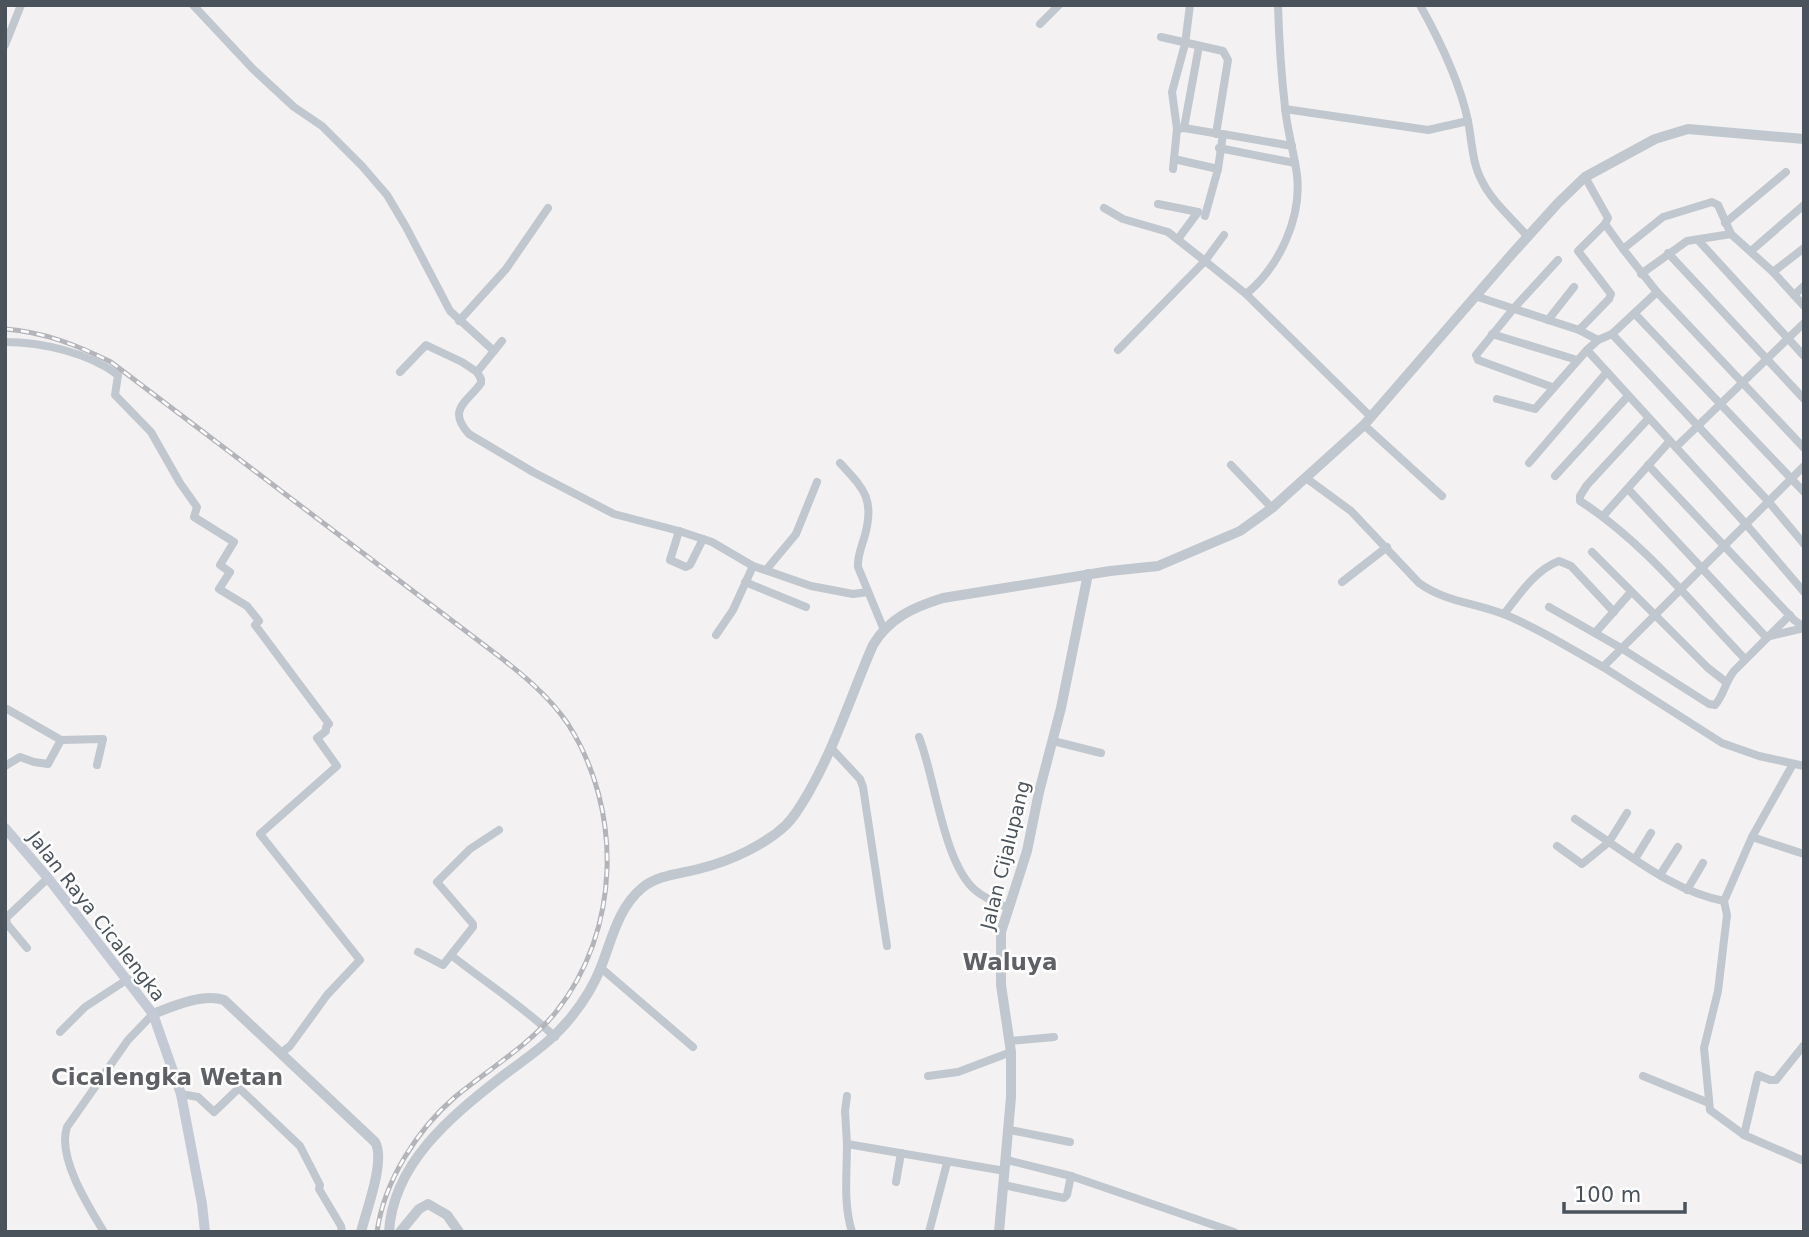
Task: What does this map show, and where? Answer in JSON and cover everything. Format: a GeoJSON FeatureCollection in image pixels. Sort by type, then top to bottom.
{"type":"FeatureCollection","features":[{"type":"Feature","properties":{"kind":"main road","name":"Jalan Raya Cicalengka"},"geometry":{"type":"LineString","coordinates":[[5,828],[48,878],[153,1014],[181,1094],[205,1232]]}},
{"type":"Feature","properties":{"kind":"street"},"geometry":{"type":"LineString","coordinates":[[5,45],[21,5]]}},
{"type":"Feature","properties":{"kind":"street"},"geometry":{"type":"LineString","coordinates":[[193,5],[253,69],[294,107],[322,126],[378,186],[406,227],[450,311],[494,351]]}},
{"type":"Feature","properties":{"kind":"street"},"geometry":{"type":"LineString","coordinates":[[1040,24],[1059,5]]}},
{"type":"Feature","properties":{"kind":"street"},"geometry":{"type":"LineString","coordinates":[[1181,129],[1172,92],[1185,44],[1190,5]]}},
{"type":"Feature","properties":{"kind":"street"},"geometry":{"type":"LineString","coordinates":[[1246,294],[1281,250],[1296,205],[1298,177],[1285,109],[1278,5]]}},
{"type":"Feature","properties":{"kind":"street"},"geometry":{"type":"LineString","coordinates":[[1420,5],[1436,34],[1461,93],[1481,180],[1528,237]]}},
{"type":"Feature","properties":{"kind":"street"},"geometry":{"type":"LineString","coordinates":[[1161,37],[1223,51],[1228,60],[1219,134],[1218,169],[1205,216]]}},
{"type":"Feature","properties":{"kind":"street"},"geometry":{"type":"LineString","coordinates":[[1173,169],[1199,46]]}},
{"type":"Feature","properties":{"kind":"street"},"geometry":{"type":"LineString","coordinates":[[1285,109],[1428,130],[1468,121]]}},
{"type":"Feature","properties":{"kind":"street"},"geometry":{"type":"LineString","coordinates":[[1181,129],[1292,146]]}},
{"type":"Feature","properties":{"kind":"street"},"geometry":{"type":"LineString","coordinates":[[389,1232],[390,1216],[404,1177],[436,1132],[456,1113],[555,1037],[585,998],[601,968],[624,908],[643,887],[662,877],[722,862],[761,843],[779,831],[799,809],[832,749],[868,657],[884,630],[908,611],[943,598],[1169,563],[1205,544],[1240,531],[1272,508],[1367,421],[1558,203],[1586,177],[1655,139],[1688,129],[1804,139]]}},
{"type":"Feature","properties":{"kind":"street"},"geometry":{"type":"LineString","coordinates":[[1219,148],[1295,163]]}},
{"type":"Feature","properties":{"kind":"street"},"geometry":{"type":"LineString","coordinates":[[1174,159],[1218,169]]}},
{"type":"Feature","properties":{"kind":"street"},"geometry":{"type":"LineString","coordinates":[[1726,223],[1786,172]]}},
{"type":"Feature","properties":{"kind":"street"},"geometry":{"type":"LineString","coordinates":[[1579,330],[1611,296],[1610,291],[1578,251],[1578,248],[1605,224],[1607,215],[1586,177]]}},
{"type":"Feature","properties":{"kind":"street"},"geometry":{"type":"LineString","coordinates":[[1623,250],[1663,217],[1709,202],[1718,205],[1731,234],[1773,272],[1804,306]]}},
{"type":"Feature","properties":{"kind":"street"},"geometry":{"type":"LineString","coordinates":[[1158,204],[1198,212],[1178,239]]}},
{"type":"Feature","properties":{"kind":"street"},"geometry":{"type":"LineString","coordinates":[[1751,251],[1804,205]]}},
{"type":"Feature","properties":{"kind":"street"},"geometry":{"type":"LineString","coordinates":[[459,321],[506,269],[548,208]]}},
{"type":"Feature","properties":{"kind":"street"},"geometry":{"type":"LineString","coordinates":[[1104,208],[1123,219],[1168,232],[1246,294],[1442,496]]}},
{"type":"Feature","properties":{"kind":"street"},"geometry":{"type":"LineString","coordinates":[[1605,224],[1657,292],[1804,448]]}},
{"type":"Feature","properties":{"kind":"street"},"geometry":{"type":"LineString","coordinates":[[1642,274],[1687,242],[1731,234]]}},
{"type":"Feature","properties":{"kind":"street"},"geometry":{"type":"LineString","coordinates":[[1118,350],[1205,261],[1224,235]]}},
{"type":"Feature","properties":{"kind":"street"},"geometry":{"type":"LineString","coordinates":[[1698,240],[1804,356]]}},
{"type":"Feature","properties":{"kind":"street"},"geometry":{"type":"LineString","coordinates":[[1773,272],[1804,248]]}},
{"type":"Feature","properties":{"kind":"street"},"geometry":{"type":"LineString","coordinates":[[1668,253],[1804,399]]}},
{"type":"Feature","properties":{"kind":"street"},"geometry":{"type":"LineString","coordinates":[[1552,387],[1478,360],[1477,352],[1558,261]]}},
{"type":"Feature","properties":{"kind":"street"},"geometry":{"type":"LineString","coordinates":[[1794,295],[1804,286]]}},
{"type":"Feature","properties":{"kind":"street"},"geometry":{"type":"LineString","coordinates":[[1548,320],[1574,287]]}},
{"type":"Feature","properties":{"kind":"street"},"geometry":{"type":"LineString","coordinates":[[1497,399],[1535,409],[1587,350],[1598,340],[1612,334],[1657,292]]}},
{"type":"Feature","properties":{"kind":"street"},"geometry":{"type":"LineString","coordinates":[[1475,296],[1579,330],[1598,340]]}},
{"type":"Feature","properties":{"kind":"street"},"geometry":{"type":"LineString","coordinates":[[1635,314],[1804,492]]}},
{"type":"Feature","properties":{"kind":"street"},"geometry":{"type":"LineString","coordinates":[[1603,516],[1647,465],[1696,427],[1804,323]]}},
{"type":"Feature","properties":{"kind":"street"},"geometry":{"type":"LineString","coordinates":[[1492,334],[1577,360]]}},
{"type":"Feature","properties":{"kind":"street"},"geometry":{"type":"LineString","coordinates":[[1612,334],[1696,427],[1768,501],[1804,544]]}},
{"type":"Feature","properties":{"kind":"street"},"geometry":{"type":"LineString","coordinates":[[477,372],[502,341]]}},
{"type":"Feature","properties":{"kind":"street"},"geometry":{"type":"LineString","coordinates":[[5,342],[28,342],[63,350],[89,361],[98,361],[118,375],[115,395],[151,432],[197,507],[194,517],[234,542],[220,565],[230,572],[219,589],[247,606],[259,621],[255,625],[329,724],[326,731],[317,738],[337,766],[260,834],[360,960],[327,995],[290,1046],[281,1053]]}},
{"type":"Feature","properties":{"kind":"street"},"geometry":{"type":"LineString","coordinates":[[400,372],[426,345],[462,362],[477,372],[481,379],[481,383],[467,398],[458,416],[468,434],[614,514],[703,539],[753,566],[811,586],[853,594],[868,592]]}},
{"type":"Feature","properties":{"kind":"street"},"geometry":{"type":"LineString","coordinates":[[1587,350],[1745,523],[1804,592]]}},
{"type":"Feature","properties":{"kind":"street"},"geometry":{"type":"LineString","coordinates":[[1529,463],[1607,372]]}},
{"type":"Feature","properties":{"kind":"street"},"geometry":{"type":"LineString","coordinates":[[1555,477],[1628,396]]}},
{"type":"Feature","properties":{"kind":"street"},"geometry":{"type":"LineString","coordinates":[[1648,419],[1580,496],[1580,501],[1603,516],[1679,588],[1745,659]]}},
{"type":"Feature","properties":{"kind":"street"},"geometry":{"type":"LineString","coordinates":[[840,463],[862,487],[867,499],[867,523],[858,563],[884,630]]}},
{"type":"Feature","properties":{"kind":"street"},"geometry":{"type":"LineString","coordinates":[[1231,465],[1272,508]]}},
{"type":"Feature","properties":{"kind":"street"},"geometry":{"type":"LineString","coordinates":[[1647,465],[1804,628]]}},
{"type":"Feature","properties":{"kind":"street"},"geometry":{"type":"LineString","coordinates":[[1603,667],[1679,588],[1804,466]]}},
{"type":"Feature","properties":{"kind":"street"},"geometry":{"type":"LineString","coordinates":[[1306,478],[1351,511],[1419,583],[1430,591],[1455,601],[1504,614],[1537,629],[1603,667],[1722,743],[1759,756],[1804,766]]}},
{"type":"Feature","properties":{"kind":"street"},"geometry":{"type":"LineString","coordinates":[[766,570],[796,534],[817,482]]}},
{"type":"Feature","properties":{"kind":"street"},"geometry":{"type":"LineString","coordinates":[[1629,489],[1766,637]]}},
{"type":"Feature","properties":{"kind":"street"},"geometry":{"type":"LineString","coordinates":[[679,531],[670,560],[686,567],[691,565],[703,539]]}},
{"type":"Feature","properties":{"kind":"street"},"geometry":{"type":"LineString","coordinates":[[1342,582],[1387,547]]}},
{"type":"Feature","properties":{"kind":"street"},"geometry":{"type":"LineString","coordinates":[[1592,552],[1708,668],[1726,682]]}},
{"type":"Feature","properties":{"kind":"street"},"geometry":{"type":"LineString","coordinates":[[1504,614],[1540,572],[1559,561],[1571,566],[1614,612]]}},
{"type":"Feature","properties":{"kind":"street"},"geometry":{"type":"LineString","coordinates":[[716,635],[733,610],[753,566]]}},
{"type":"Feature","properties":{"kind":"street","name":"Jalan Cijalupang"},"geometry":{"type":"LineString","coordinates":[[999,1232],[1010,1130],[1011,1052],[1000,965],[1001,932],[1027,851],[1053,741],[1087,574]]}},
{"type":"Feature","properties":{"kind":"street"},"geometry":{"type":"LineString","coordinates":[[745,582],[806,607]]}},
{"type":"Feature","properties":{"kind":"street"},"geometry":{"type":"LineString","coordinates":[[1595,633],[1632,592]]}},
{"type":"Feature","properties":{"kind":"street"},"geometry":{"type":"LineString","coordinates":[[1549,607],[1621,648],[1709,704],[1715,705],[1726,682],[1745,659],[1790,615]]}},
{"type":"Feature","properties":{"kind":"street"},"geometry":{"type":"LineString","coordinates":[[1766,637],[1804,628]]}},
{"type":"Feature","properties":{"kind":"street"},"geometry":{"type":"LineString","coordinates":[[7,709],[61,740],[103,739],[97,765]]}},
{"type":"Feature","properties":{"kind":"street"},"geometry":{"type":"LineString","coordinates":[[919,737],[957,864],[976,892],[1009,908]]}},
{"type":"Feature","properties":{"kind":"street"},"geometry":{"type":"LineString","coordinates":[[5,766],[20,757],[48,764],[61,740]]}},
{"type":"Feature","properties":{"kind":"street"},"geometry":{"type":"LineString","coordinates":[[1053,741],[1101,753]]}},
{"type":"Feature","properties":{"kind":"street"},"geometry":{"type":"LineString","coordinates":[[832,749],[860,779],[863,786],[887,946]]}},
{"type":"Feature","properties":{"kind":"street"},"geometry":{"type":"LineString","coordinates":[[1793,764],[1752,837],[1724,901],[1727,915],[1718,991],[1704,1048],[1710,1110],[1714,1115],[1744,1135],[1804,1161]]}},
{"type":"Feature","properties":{"kind":"street"},"geometry":{"type":"LineString","coordinates":[[1557,846],[1582,864],[1609,842],[1627,813]]}},
{"type":"Feature","properties":{"kind":"street"},"geometry":{"type":"LineString","coordinates":[[1576,819],[1687,890],[1724,901]]}},
{"type":"Feature","properties":{"kind":"street"},"geometry":{"type":"LineString","coordinates":[[418,952],[441,965],[474,925],[437,881],[471,849],[499,830]]}},
{"type":"Feature","properties":{"kind":"street"},"geometry":{"type":"LineString","coordinates":[[1635,859],[1651,833]]}},
{"type":"Feature","properties":{"kind":"street"},"geometry":{"type":"LineString","coordinates":[[1752,837],[1804,854]]}},
{"type":"Feature","properties":{"kind":"street"},"geometry":{"type":"LineString","coordinates":[[1660,875],[1678,847]]}},
{"type":"Feature","properties":{"kind":"street"},"geometry":{"type":"LineString","coordinates":[[1687,890],[1703,863]]}},
{"type":"Feature","properties":{"kind":"street"},"geometry":{"type":"LineString","coordinates":[[27,948],[7,924],[6,918],[48,878]]}},
{"type":"Feature","properties":{"kind":"street"},"geometry":{"type":"LineString","coordinates":[[451,955],[528,1011],[555,1037]]}},
{"type":"Feature","properties":{"kind":"street"},"geometry":{"type":"LineString","coordinates":[[601,968],[693,1047]]}},
{"type":"Feature","properties":{"kind":"street"},"geometry":{"type":"LineString","coordinates":[[60,1032],[85,1007],[128,979]]}},
{"type":"Feature","properties":{"kind":"street"},"geometry":{"type":"LineString","coordinates":[[104,1232],[88,1205],[68,1157],[64,1137],[67,1127],[128,1040],[153,1014],[172,1006],[218,998],[231,1005],[379,1147],[379,1161],[361,1232]]}},
{"type":"Feature","properties":{"kind":"street"},"geometry":{"type":"LineString","coordinates":[[572,1016],[581,1024]]}},
{"type":"Feature","properties":{"kind":"street"},"geometry":{"type":"LineString","coordinates":[[1010,1041],[1054,1037]]}},
{"type":"Feature","properties":{"kind":"street"},"geometry":{"type":"LineString","coordinates":[[1744,1135],[1758,1075],[1776,1080],[1804,1045]]}},
{"type":"Feature","properties":{"kind":"street"},"geometry":{"type":"LineString","coordinates":[[928,1076],[958,1072],[1011,1052]]}},
{"type":"Feature","properties":{"kind":"street"},"geometry":{"type":"LineString","coordinates":[[1643,1076],[1709,1103]]}},
{"type":"Feature","properties":{"kind":"street"},"geometry":{"type":"LineString","coordinates":[[181,1094],[198,1097],[214,1112],[239,1088],[300,1146],[342,1232]]}},
{"type":"Feature","properties":{"kind":"street"},"geometry":{"type":"LineString","coordinates":[[847,1096],[845,1192],[852,1232]]}},
{"type":"Feature","properties":{"kind":"street"},"geometry":{"type":"LineString","coordinates":[[1010,1130],[1070,1142]]}},
{"type":"Feature","properties":{"kind":"street"},"geometry":{"type":"LineString","coordinates":[[848,1144],[1005,1171]]}},
{"type":"Feature","properties":{"kind":"street"},"geometry":{"type":"LineString","coordinates":[[896,1182],[901,1153]]}},
{"type":"Feature","properties":{"kind":"street"},"geometry":{"type":"LineString","coordinates":[[1007,1160],[1071,1176],[1234,1232]]}},
{"type":"Feature","properties":{"kind":"street"},"geometry":{"type":"LineString","coordinates":[[929,1232],[947,1163]]}},
{"type":"Feature","properties":{"kind":"street"},"geometry":{"type":"LineString","coordinates":[[1004,1185],[1064,1198],[1071,1176]]}},
{"type":"Feature","properties":{"kind":"street"},"geometry":{"type":"LineString","coordinates":[[400,1232],[419,1209],[428,1204],[447,1215],[459,1232]]}},
{"type":"Feature","properties":{"kind":"railway"},"geometry":{"type":"LineString","coordinates":[[5,329],[60,340],[111,362],[516,669],[561,714],[586,758],[606,831],[607,870],[603,908],[593,945],[577,980],[556,1012],[521,1046],[455,1097],[415,1141],[387,1194],[377,1232]]}},
{"type":"Feature","properties":{"kind":"district","name":"Waluya"},"geometry":{"type":"Point","coordinates":[1010,962]}},
{"type":"Feature","properties":{"kind":"district","name":"Cicalengka Wetan"},"geometry":{"type":"Point","coordinates":[167,1077]}}]}
